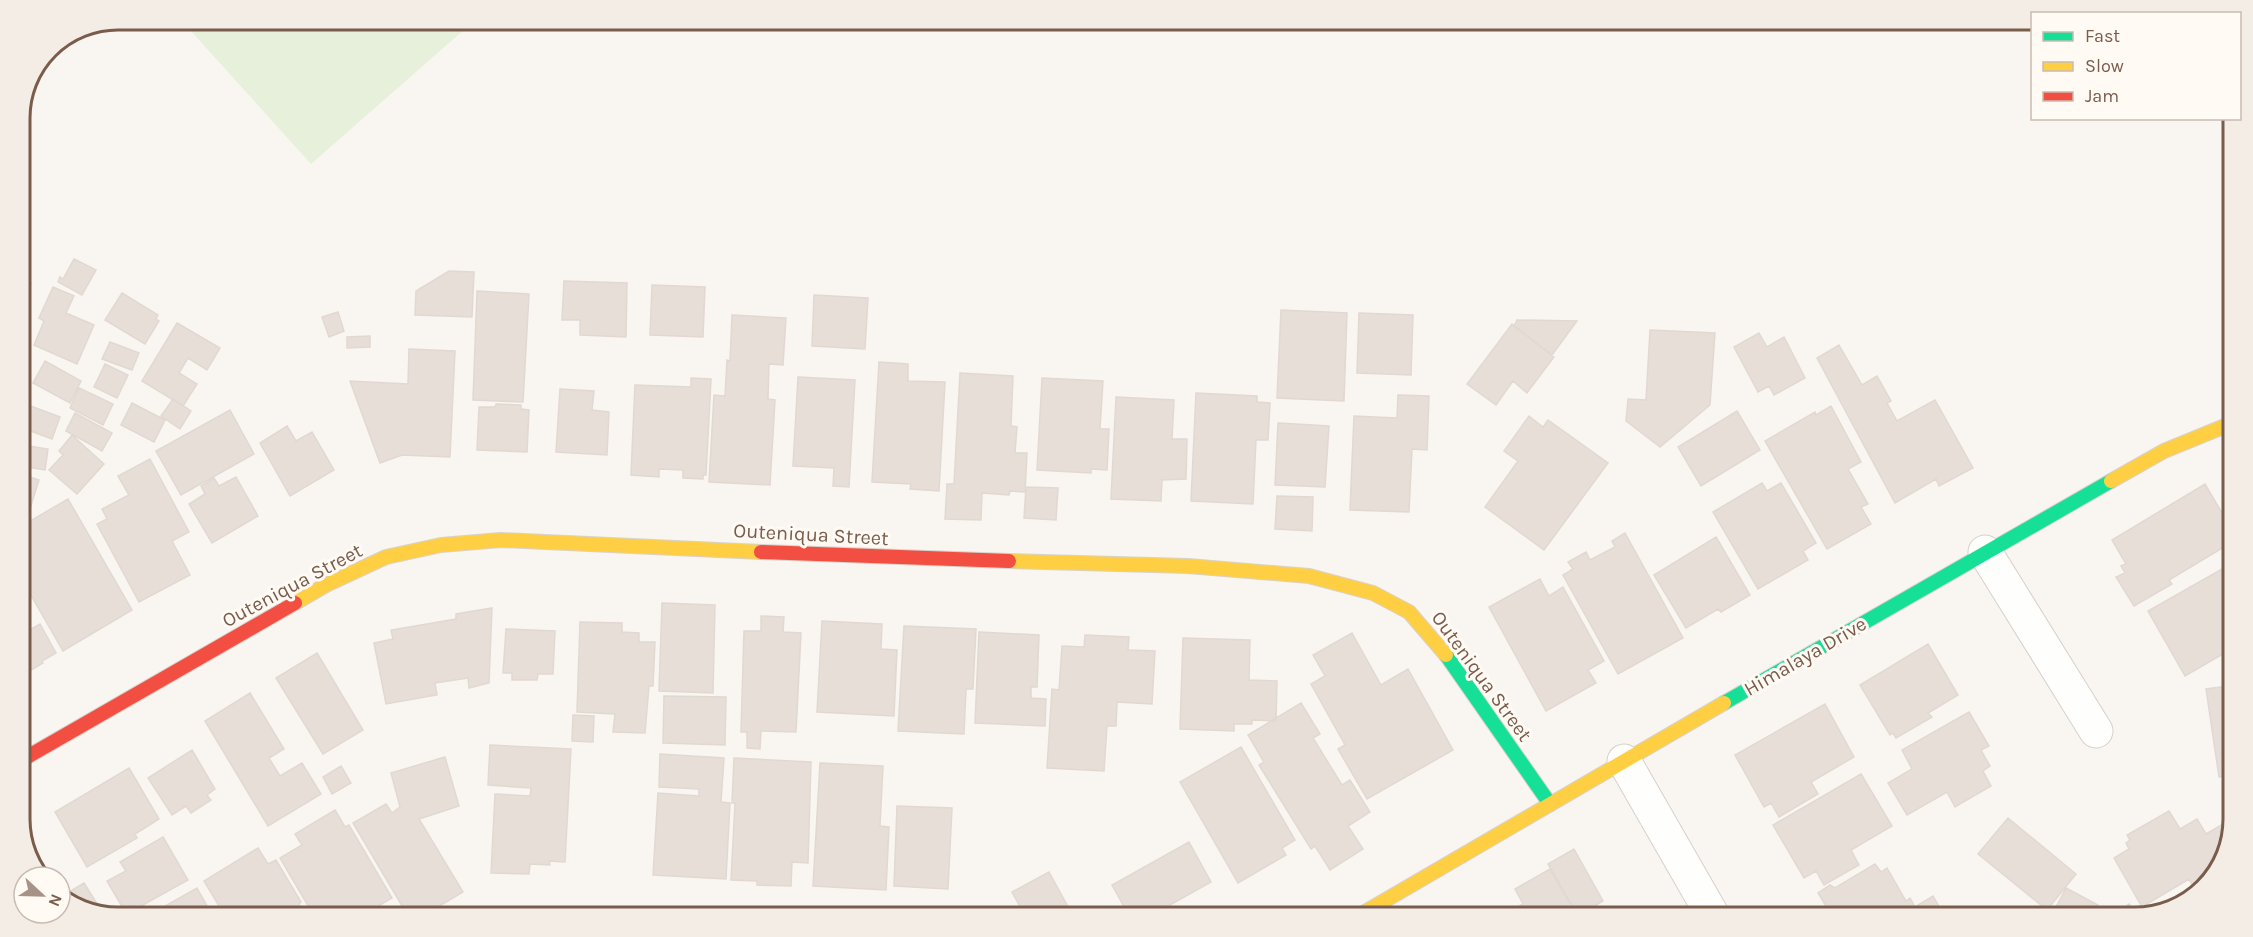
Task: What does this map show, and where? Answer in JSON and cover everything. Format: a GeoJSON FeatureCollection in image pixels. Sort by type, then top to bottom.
{"type":"FeatureCollection","features":[{"type":"Feature","properties":{"kind":"street","name":"Himalaya Drive"},"geometry":{"type":"LineString","coordinates":[[1374,907],[1985,552],[2164,451],[2223,427]]}},
{"type":"Feature","properties":{"kind":"street","name":"Outeniqua Street"},"geometry":{"type":"LineString","coordinates":[[30,755],[326,585],[386,557],[441,545],[501,540],[882,557],[1188,566],[1309,576],[1372,593],[1409,612],[1439,644],[1550,804]]}},
{"type":"Feature","properties":{"kind":"street"},"geometry":{"type":"LineString","coordinates":[[1985,552],[2096,731]]}},
{"type":"Feature","properties":{"kind":"street"},"geometry":{"type":"LineString","coordinates":[[1624,761],[1708,907]]}},
{"type":"Feature","properties":{"kind":"green space"},"geometry":{"type":"Polygon","coordinates":[[[190,30],[464,30],[311,164],[190,30]]]}},
{"type":"Feature","properties":{"kind":"building"},"geometry":{"type":"Polygon","coordinates":[[[74,259],[96,270],[82,295],[58,282],[60,277],[63,279],[74,259]]]}},
{"type":"Feature","properties":{"kind":"building"},"geometry":{"type":"Polygon","coordinates":[[[449,271],[474,272],[472,317],[415,315],[416,291],[449,271]]]}},
{"type":"Feature","properties":{"kind":"building"},"geometry":{"type":"Polygon","coordinates":[[[564,281],[627,283],[626,337],[580,335],[580,320],[562,320],[564,281]]]}},
{"type":"Feature","properties":{"kind":"building"},"geometry":{"type":"Polygon","coordinates":[[[652,285],[705,287],[703,337],[650,335],[652,285]]]}},
{"type":"Feature","properties":{"kind":"building"},"geometry":{"type":"Polygon","coordinates":[[[53,287],[74,296],[66,313],[94,325],[77,364],[34,345],[44,321],[39,318],[53,287]]]}},
{"type":"Feature","properties":{"kind":"building"},"geometry":{"type":"Polygon","coordinates":[[[477,291],[529,294],[523,402],[473,400],[477,291]]]}},
{"type":"Feature","properties":{"kind":"building"},"geometry":{"type":"Polygon","coordinates":[[[122,293],[158,315],[156,319],[159,321],[145,344],[105,320],[122,293]]]}},
{"type":"Feature","properties":{"kind":"building"},"geometry":{"type":"Polygon","coordinates":[[[814,295],[868,298],[865,349],[812,346],[814,295]]]}},
{"type":"Feature","properties":{"kind":"building"},"geometry":{"type":"Polygon","coordinates":[[[1281,310],[1347,313],[1344,401],[1277,398],[1281,310]]]}},
{"type":"Feature","properties":{"kind":"building"},"geometry":{"type":"Polygon","coordinates":[[[338,312],[344,331],[329,337],[322,317],[338,312]]]}},
{"type":"Feature","properties":{"kind":"building"},"geometry":{"type":"Polygon","coordinates":[[[1359,313],[1413,315],[1411,375],[1357,373],[1359,313]]]}},
{"type":"Feature","properties":{"kind":"building"},"geometry":{"type":"Polygon","coordinates":[[[732,315],[786,318],[783,365],[769,364],[768,399],[775,400],[770,485],[709,482],[714,395],[725,396],[727,360],[730,361],[732,315]]]}},
{"type":"Feature","properties":{"kind":"building"},"geometry":{"type":"Polygon","coordinates":[[[1517,320],[1577,321],[1552,355],[1514,326],[1517,320]]]}},
{"type":"Feature","properties":{"kind":"building"},"geometry":{"type":"Polygon","coordinates":[[[177,323],[220,348],[207,370],[188,358],[179,373],[197,384],[183,406],[142,381],[177,323]]]}},
{"type":"Feature","properties":{"kind":"building"},"geometry":{"type":"Polygon","coordinates":[[[1512,324],[1554,357],[1527,393],[1513,381],[1496,405],[1467,384],[1512,324]]]}},
{"type":"Feature","properties":{"kind":"building"},"geometry":{"type":"Polygon","coordinates":[[[1650,330],[1715,333],[1710,405],[1660,447],[1626,421],[1628,399],[1646,400],[1650,330]]]}},
{"type":"Feature","properties":{"kind":"building"},"geometry":{"type":"Polygon","coordinates":[[[1759,333],[1767,347],[1784,337],[1805,378],[1774,395],[1769,386],[1758,392],[1734,347],[1759,333]]]}},
{"type":"Feature","properties":{"kind":"building"},"geometry":{"type":"Polygon","coordinates":[[[370,336],[370,347],[347,348],[347,337],[370,336]]]}},
{"type":"Feature","properties":{"kind":"building"},"geometry":{"type":"Polygon","coordinates":[[[110,342],[139,353],[132,370],[102,359],[110,342]]]}},
{"type":"Feature","properties":{"kind":"building"},"geometry":{"type":"Polygon","coordinates":[[[1839,345],[1862,385],[1877,376],[1891,401],[1887,403],[1897,421],[1935,400],[1973,468],[1939,486],[1936,479],[1895,503],[1817,358],[1839,345]]]}},
{"type":"Feature","properties":{"kind":"building"},"geometry":{"type":"Polygon","coordinates":[[[409,349],[455,351],[450,457],[402,455],[380,463],[350,381],[408,384],[409,349]]]}},
{"type":"Feature","properties":{"kind":"building"},"geometry":{"type":"Polygon","coordinates":[[[45,361],[81,381],[70,403],[33,383],[45,361]]]}},
{"type":"Feature","properties":{"kind":"building"},"geometry":{"type":"Polygon","coordinates":[[[879,362],[908,364],[908,381],[945,382],[939,491],[910,489],[911,484],[872,482],[879,362]]]}},
{"type":"Feature","properties":{"kind":"building"},"geometry":{"type":"Polygon","coordinates":[[[105,364],[128,375],[117,398],[94,387],[105,364]]]}},
{"type":"Feature","properties":{"kind":"building"},"geometry":{"type":"Polygon","coordinates":[[[960,373],[1013,376],[1011,426],[1017,427],[1015,453],[1027,453],[1025,492],[1010,491],[1009,495],[982,493],[981,520],[945,519],[947,484],[954,484],[960,373]]]}},
{"type":"Feature","properties":{"kind":"building"},"geometry":{"type":"Polygon","coordinates":[[[798,377],[855,380],[849,487],[833,486],[834,468],[793,466],[798,377]]]}},
{"type":"Feature","properties":{"kind":"building"},"geometry":{"type":"Polygon","coordinates":[[[691,378],[711,379],[706,475],[703,475],[703,479],[683,478],[683,470],[659,469],[659,477],[631,475],[635,385],[691,387],[691,378]]]}},
{"type":"Feature","properties":{"kind":"building"},"geometry":{"type":"Polygon","coordinates":[[[1042,378],[1103,381],[1100,429],[1109,429],[1107,470],[1091,469],[1091,473],[1037,470],[1042,378]]]}},
{"type":"Feature","properties":{"kind":"building"},"geometry":{"type":"Polygon","coordinates":[[[79,388],[113,404],[103,425],[70,408],[79,388]]]}},
{"type":"Feature","properties":{"kind":"building"},"geometry":{"type":"Polygon","coordinates":[[[560,389],[594,391],[592,410],[609,412],[607,455],[556,452],[560,389]]]}},
{"type":"Feature","properties":{"kind":"building"},"geometry":{"type":"Polygon","coordinates":[[[1196,393],[1257,396],[1257,402],[1270,403],[1268,440],[1256,440],[1253,504],[1191,501],[1196,393]]]}},
{"type":"Feature","properties":{"kind":"building"},"geometry":{"type":"Polygon","coordinates":[[[1398,395],[1429,396],[1427,450],[1412,449],[1409,512],[1350,510],[1354,416],[1397,418],[1398,395]]]}},
{"type":"Feature","properties":{"kind":"building"},"geometry":{"type":"Polygon","coordinates":[[[1116,397],[1174,400],[1172,439],[1187,439],[1186,479],[1162,480],[1161,501],[1111,499],[1116,397]]]}},
{"type":"Feature","properties":{"kind":"building"},"geometry":{"type":"Polygon","coordinates":[[[173,399],[191,411],[180,429],[161,416],[173,399]]]}},
{"type":"Feature","properties":{"kind":"building"},"geometry":{"type":"Polygon","coordinates":[[[132,403],[165,420],[154,442],[121,425],[132,403]]]}},
{"type":"Feature","properties":{"kind":"building"},"geometry":{"type":"Polygon","coordinates":[[[496,404],[521,405],[521,409],[529,410],[527,452],[477,450],[479,407],[495,407],[496,404]]]}},
{"type":"Feature","properties":{"kind":"building"},"geometry":{"type":"Polygon","coordinates":[[[30,406],[60,417],[52,439],[30,431],[30,406]]]}},
{"type":"Feature","properties":{"kind":"building"},"geometry":{"type":"Polygon","coordinates":[[[1831,406],[1861,462],[1848,469],[1868,504],[1861,507],[1871,524],[1827,549],[1765,441],[1815,412],[1816,415],[1831,406]]]}},
{"type":"Feature","properties":{"kind":"building"},"geometry":{"type":"Polygon","coordinates":[[[230,410],[254,454],[181,495],[156,451],[230,410]]]}},
{"type":"Feature","properties":{"kind":"building"},"geometry":{"type":"Polygon","coordinates":[[[1737,411],[1760,450],[1701,486],[1678,447],[1737,411]]]}},
{"type":"Feature","properties":{"kind":"building"},"geometry":{"type":"Polygon","coordinates":[[[75,413],[112,433],[102,451],[66,431],[75,413]]]}},
{"type":"Feature","properties":{"kind":"building"},"geometry":{"type":"Polygon","coordinates":[[[1529,416],[1543,427],[1548,420],[1608,463],[1544,550],[1485,507],[1518,461],[1504,451],[1529,416]]]}},
{"type":"Feature","properties":{"kind":"building"},"geometry":{"type":"Polygon","coordinates":[[[1278,423],[1329,426],[1325,487],[1275,485],[1278,423]]]}},
{"type":"Feature","properties":{"kind":"building"},"geometry":{"type":"Polygon","coordinates":[[[287,426],[296,441],[312,432],[334,470],[290,496],[260,443],[287,426]]]}},
{"type":"Feature","properties":{"kind":"building"},"geometry":{"type":"Polygon","coordinates":[[[72,435],[104,464],[77,494],[49,470],[63,455],[59,451],[72,435]]]}},
{"type":"Feature","properties":{"kind":"building"},"geometry":{"type":"Polygon","coordinates":[[[30,446],[48,449],[45,470],[30,468],[30,446]]]}},
{"type":"Feature","properties":{"kind":"building"},"geometry":{"type":"Polygon","coordinates":[[[150,459],[189,532],[172,541],[190,575],[139,602],[97,524],[107,519],[102,509],[129,495],[118,476],[150,459]]]}},
{"type":"Feature","properties":{"kind":"building"},"geometry":{"type":"Polygon","coordinates":[[[30,477],[39,480],[30,509],[30,477]]]}},
{"type":"Feature","properties":{"kind":"building"},"geometry":{"type":"Polygon","coordinates":[[[236,477],[258,516],[212,543],[189,504],[205,494],[201,486],[214,478],[219,486],[236,477]]]}},
{"type":"Feature","properties":{"kind":"building"},"geometry":{"type":"Polygon","coordinates":[[[1762,483],[1767,491],[1781,483],[1816,543],[1803,551],[1808,560],[1758,589],[1713,512],[1762,483]]]}},
{"type":"Feature","properties":{"kind":"building"},"geometry":{"type":"Polygon","coordinates":[[[2205,484],[2223,515],[2223,548],[2169,580],[2172,584],[2134,606],[2116,577],[2125,573],[2121,566],[2126,564],[2112,540],[2205,484]]]}},
{"type":"Feature","properties":{"kind":"building"},"geometry":{"type":"Polygon","coordinates":[[[1026,487],[1058,488],[1056,520],[1024,518],[1026,487]]]}},
{"type":"Feature","properties":{"kind":"building"},"geometry":{"type":"Polygon","coordinates":[[[1277,496],[1313,497],[1312,531],[1275,529],[1277,496]]]}},
{"type":"Feature","properties":{"kind":"building"},"geometry":{"type":"Polygon","coordinates":[[[68,499],[132,610],[63,651],[30,593],[30,521],[68,499]]]}},
{"type":"Feature","properties":{"kind":"building"},"geometry":{"type":"Polygon","coordinates":[[[1625,533],[1683,638],[1618,674],[1563,575],[1573,569],[1568,562],[1586,552],[1590,560],[1615,547],[1612,541],[1625,533]]]}},
{"type":"Feature","properties":{"kind":"building"},"geometry":{"type":"Polygon","coordinates":[[[1716,537],[1750,595],[1721,612],[1718,609],[1686,628],[1654,575],[1716,537]]]}},
{"type":"Feature","properties":{"kind":"building"},"geometry":{"type":"Polygon","coordinates":[[[2222,569],[2223,654],[2185,676],[2148,611],[2222,569]]]}},
{"type":"Feature","properties":{"kind":"building"},"geometry":{"type":"Polygon","coordinates":[[[1540,579],[1549,596],[1563,587],[1604,661],[1588,670],[1596,683],[1546,711],[1489,607],[1540,579]]]}},
{"type":"Feature","properties":{"kind":"building"},"geometry":{"type":"Polygon","coordinates":[[[662,603],[715,605],[713,693],[659,691],[662,603]]]}},
{"type":"Feature","properties":{"kind":"building"},"geometry":{"type":"Polygon","coordinates":[[[492,608],[489,683],[469,688],[468,678],[435,683],[437,695],[386,704],[374,643],[393,639],[391,630],[456,619],[456,614],[492,608]]]}},
{"type":"Feature","properties":{"kind":"building"},"geometry":{"type":"Polygon","coordinates":[[[761,616],[784,617],[783,632],[801,633],[796,732],[761,731],[760,749],[747,748],[747,732],[741,732],[744,631],[761,631],[761,616]]]}},
{"type":"Feature","properties":{"kind":"building"},"geometry":{"type":"Polygon","coordinates":[[[822,621],[882,624],[881,649],[897,650],[894,716],[817,712],[822,621]]]}},
{"type":"Feature","properties":{"kind":"building"},"geometry":{"type":"Polygon","coordinates":[[[580,622],[622,623],[622,632],[639,633],[639,642],[655,642],[653,686],[649,686],[645,733],[613,732],[615,714],[577,712],[580,622]]]}},
{"type":"Feature","properties":{"kind":"building"},"geometry":{"type":"Polygon","coordinates":[[[40,624],[56,653],[42,661],[43,663],[30,671],[30,630],[40,624]]]}},
{"type":"Feature","properties":{"kind":"building"},"geometry":{"type":"Polygon","coordinates":[[[904,626],[976,629],[973,689],[966,689],[964,734],[898,731],[904,626]]]}},
{"type":"Feature","properties":{"kind":"building"},"geometry":{"type":"Polygon","coordinates":[[[506,629],[555,631],[553,674],[538,674],[537,680],[512,680],[512,673],[503,673],[506,629]]]}},
{"type":"Feature","properties":{"kind":"building"},"geometry":{"type":"Polygon","coordinates":[[[979,632],[1039,635],[1037,687],[1031,687],[1031,698],[1046,699],[1045,726],[975,723],[979,632]]]}},
{"type":"Feature","properties":{"kind":"building"},"geometry":{"type":"Polygon","coordinates":[[[1352,633],[1381,685],[1408,669],[1453,750],[1367,799],[1338,749],[1345,745],[1311,684],[1325,676],[1313,655],[1352,633]]]}},
{"type":"Feature","properties":{"kind":"building"},"geometry":{"type":"Polygon","coordinates":[[[1085,635],[1129,637],[1128,650],[1155,651],[1152,704],[1117,702],[1116,726],[1107,726],[1104,771],[1047,768],[1052,689],[1059,690],[1062,646],[1084,647],[1085,635]]]}},
{"type":"Feature","properties":{"kind":"building"},"geometry":{"type":"Polygon","coordinates":[[[1183,638],[1250,640],[1249,680],[1277,681],[1276,721],[1252,720],[1252,724],[1234,724],[1234,731],[1180,729],[1183,638]]]}},
{"type":"Feature","properties":{"kind":"building"},"geometry":{"type":"Polygon","coordinates":[[[1928,644],[1958,695],[1928,713],[1932,717],[1896,738],[1893,733],[1890,735],[1860,685],[1928,644]]]}},
{"type":"Feature","properties":{"kind":"building"},"geometry":{"type":"Polygon","coordinates":[[[317,653],[363,730],[323,754],[276,678],[317,653]]]}},
{"type":"Feature","properties":{"kind":"building"},"geometry":{"type":"Polygon","coordinates":[[[2223,687],[2223,776],[2219,777],[2206,689],[2223,687]]]}},
{"type":"Feature","properties":{"kind":"building"},"geometry":{"type":"Polygon","coordinates":[[[250,693],[284,749],[269,758],[280,776],[302,763],[321,794],[268,826],[205,721],[250,693]]]}},
{"type":"Feature","properties":{"kind":"building"},"geometry":{"type":"Polygon","coordinates":[[[664,696],[726,697],[725,745],[663,743],[664,696]]]}},
{"type":"Feature","properties":{"kind":"building"},"geometry":{"type":"Polygon","coordinates":[[[1301,703],[1320,734],[1313,738],[1342,785],[1350,780],[1370,812],[1348,826],[1363,849],[1330,870],[1315,846],[1311,849],[1259,765],[1264,762],[1248,735],[1301,703]]]}},
{"type":"Feature","properties":{"kind":"building"},"geometry":{"type":"Polygon","coordinates":[[[1825,704],[1854,757],[1811,782],[1818,794],[1779,817],[1771,803],[1764,807],[1735,755],[1825,704]]]}},
{"type":"Feature","properties":{"kind":"building"},"geometry":{"type":"Polygon","coordinates":[[[1969,712],[1989,746],[1981,750],[1990,766],[1983,771],[1991,786],[1955,807],[1947,792],[1907,815],[1888,783],[1912,769],[1902,750],[1969,712]]]}},
{"type":"Feature","properties":{"kind":"building"},"geometry":{"type":"Polygon","coordinates":[[[573,715],[594,716],[593,742],[572,741],[573,715]]]}},
{"type":"Feature","properties":{"kind":"building"},"geometry":{"type":"Polygon","coordinates":[[[490,745],[571,749],[565,862],[549,861],[550,865],[530,864],[529,874],[491,873],[495,794],[530,796],[531,788],[488,785],[490,745]]]}},
{"type":"Feature","properties":{"kind":"building"},"geometry":{"type":"Polygon","coordinates":[[[1241,747],[1295,840],[1282,848],[1286,855],[1238,883],[1180,782],[1241,747]]]}},
{"type":"Feature","properties":{"kind":"building"},"geometry":{"type":"Polygon","coordinates":[[[192,750],[215,789],[207,795],[211,800],[191,813],[186,806],[172,815],[148,778],[192,750]]]}},
{"type":"Feature","properties":{"kind":"building"},"geometry":{"type":"Polygon","coordinates":[[[660,754],[724,758],[721,802],[730,803],[726,879],[653,875],[658,793],[699,796],[699,789],[659,787],[660,754]]]}},
{"type":"Feature","properties":{"kind":"building"},"geometry":{"type":"Polygon","coordinates":[[[445,757],[459,806],[419,819],[463,892],[438,907],[403,907],[353,823],[386,804],[392,813],[400,807],[391,773],[445,757]]]}},
{"type":"Feature","properties":{"kind":"building"},"geometry":{"type":"Polygon","coordinates":[[[734,758],[811,762],[808,863],[792,862],[791,886],[757,885],[757,881],[731,880],[735,803],[732,803],[734,758]]]}},
{"type":"Feature","properties":{"kind":"building"},"geometry":{"type":"Polygon","coordinates":[[[820,763],[883,766],[880,826],[889,827],[886,890],[813,886],[820,763]]]}},
{"type":"Feature","properties":{"kind":"building"},"geometry":{"type":"Polygon","coordinates":[[[341,766],[351,783],[332,794],[323,777],[341,766]]]}},
{"type":"Feature","properties":{"kind":"building"},"geometry":{"type":"Polygon","coordinates":[[[129,768],[159,819],[135,834],[137,838],[87,867],[55,812],[129,768]]]}},
{"type":"Feature","properties":{"kind":"building"},"geometry":{"type":"Polygon","coordinates":[[[1861,774],[1892,826],[1851,850],[1859,865],[1824,885],[1816,871],[1804,878],[1773,825],[1861,774]]]}},
{"type":"Feature","properties":{"kind":"building"},"geometry":{"type":"Polygon","coordinates":[[[897,806],[952,808],[948,889],[894,886],[897,806]]]}},
{"type":"Feature","properties":{"kind":"building"},"geometry":{"type":"Polygon","coordinates":[[[335,810],[345,827],[349,825],[392,898],[379,907],[309,907],[280,858],[302,845],[295,834],[335,810]]]}},
{"type":"Feature","properties":{"kind":"building"},"geometry":{"type":"Polygon","coordinates":[[[2169,811],[2180,829],[2197,819],[2206,834],[2222,824],[2216,853],[2201,877],[2193,885],[2189,879],[2143,906],[2114,858],[2129,849],[2126,843],[2130,840],[2127,835],[2169,811]]]}},
{"type":"Feature","properties":{"kind":"building"},"geometry":{"type":"Polygon","coordinates":[[[2008,818],[2076,874],[2049,907],[2043,907],[1978,854],[2008,818]]]}},
{"type":"Feature","properties":{"kind":"building"},"geometry":{"type":"Polygon","coordinates":[[[163,837],[188,880],[139,907],[122,907],[107,881],[126,871],[120,862],[163,837]]]}},
{"type":"Feature","properties":{"kind":"building"},"geometry":{"type":"Polygon","coordinates":[[[1189,842],[1211,882],[1166,907],[1124,907],[1112,885],[1189,842]]]}},
{"type":"Feature","properties":{"kind":"building"},"geometry":{"type":"Polygon","coordinates":[[[258,848],[268,864],[276,860],[301,902],[299,904],[301,907],[220,907],[204,881],[258,848]]]}},
{"type":"Feature","properties":{"kind":"building"},"geometry":{"type":"Polygon","coordinates":[[[1574,849],[1603,901],[1593,907],[1573,907],[1548,864],[1574,849]]]}},
{"type":"Feature","properties":{"kind":"building"},"geometry":{"type":"Polygon","coordinates":[[[1875,864],[1881,872],[1887,868],[1906,901],[1910,898],[1915,907],[1827,907],[1818,893],[1830,885],[1835,888],[1875,864]]]}},
{"type":"Feature","properties":{"kind":"building"},"geometry":{"type":"Polygon","coordinates":[[[1550,869],[1572,907],[1517,907],[1523,904],[1515,889],[1550,869]]]}},
{"type":"Feature","properties":{"kind":"building"},"geometry":{"type":"Polygon","coordinates":[[[1049,872],[1068,907],[1020,907],[1012,892],[1049,872]]]}},
{"type":"Feature","properties":{"kind":"building"},"geometry":{"type":"Polygon","coordinates":[[[84,883],[97,904],[84,900],[74,895],[72,890],[84,883]]]}},
{"type":"Feature","properties":{"kind":"building"},"geometry":{"type":"Polygon","coordinates":[[[197,888],[208,907],[163,907],[197,888]]]}},
{"type":"Feature","properties":{"kind":"building"},"geometry":{"type":"Polygon","coordinates":[[[2066,888],[2098,905],[2097,907],[2056,907],[2066,888]]]}},
{"type":"Feature","properties":{"kind":"building"},"geometry":{"type":"Polygon","coordinates":[[[1933,896],[1939,907],[1915,907],[1933,896]]]}},
{"type":"Feature","properties":{"kind":"traffic: fast"},"geometry":{"type":"LineString","coordinates":[[1724,703],[2111,481]]}},
{"type":"Feature","properties":{"kind":"traffic: fast"},"geometry":{"type":"LineString","coordinates":[[1446,655],[1550,804]]}},
{"type":"Feature","properties":{"kind":"traffic: slow"},"geometry":{"type":"LineString","coordinates":[[2111,481],[2164,451],[2223,427]]}},
{"type":"Feature","properties":{"kind":"traffic: slow"},"geometry":{"type":"LineString","coordinates":[[295,603],[326,585],[386,557],[441,545],[501,540],[761,552]]}},
{"type":"Feature","properties":{"kind":"traffic: slow"},"geometry":{"type":"LineString","coordinates":[[1009,561],[1188,566],[1309,576],[1373,593],[1409,612],[1446,655]]}},
{"type":"Feature","properties":{"kind":"traffic: slow"},"geometry":{"type":"LineString","coordinates":[[1374,907],[1724,703]]}},
{"type":"Feature","properties":{"kind":"traffic: jam"},"geometry":{"type":"LineString","coordinates":[[761,552],[1009,561]]}},
{"type":"Feature","properties":{"kind":"traffic: jam"},"geometry":{"type":"LineString","coordinates":[[30,755],[295,603]]}}]}
